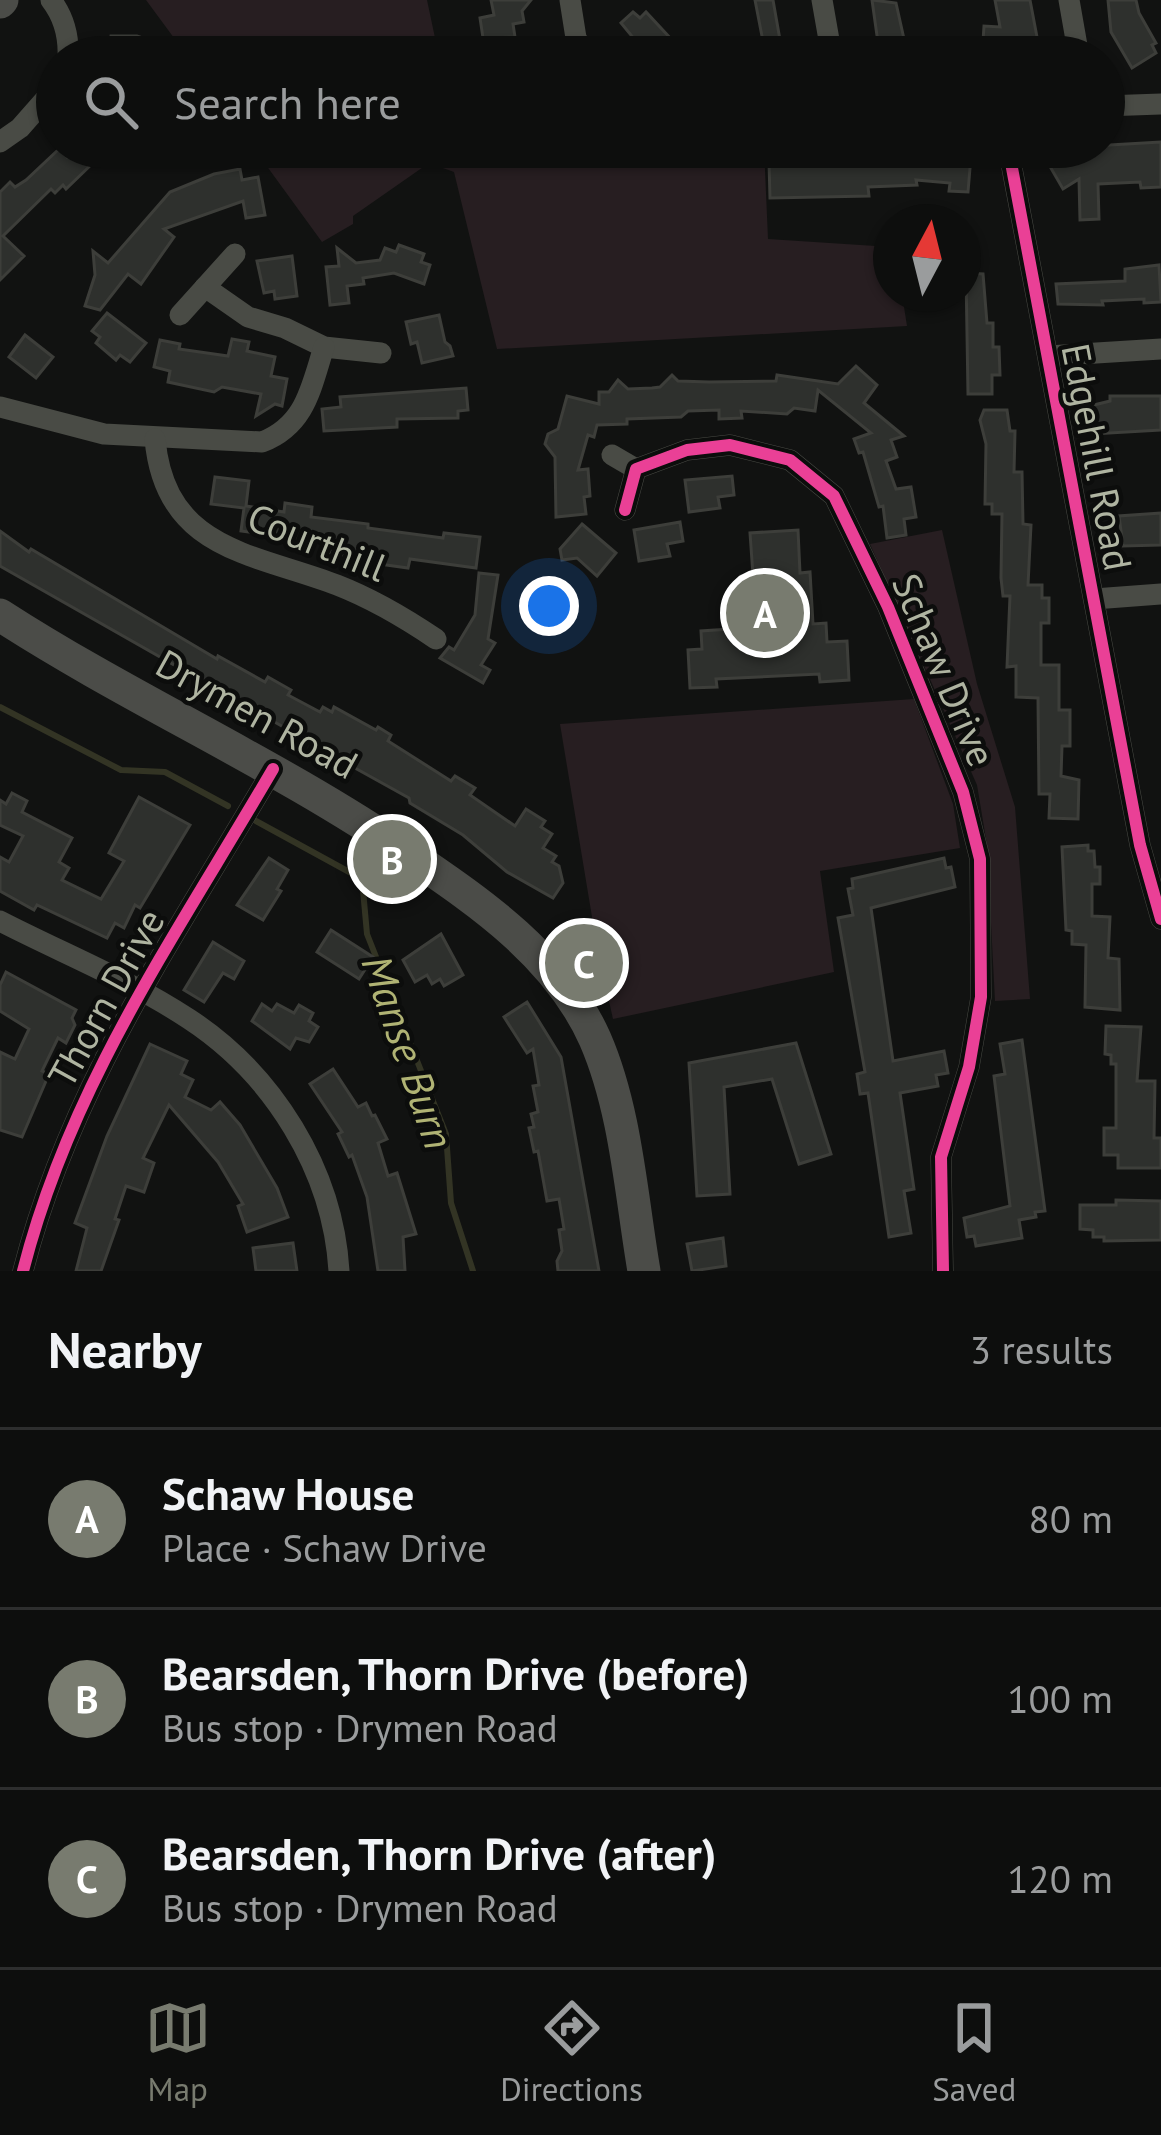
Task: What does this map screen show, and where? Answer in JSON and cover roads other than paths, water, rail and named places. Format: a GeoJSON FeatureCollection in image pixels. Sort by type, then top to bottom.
{"type":"FeatureCollection","features":[{"type":"Feature","properties":{"kind":"main road","name":"Drymen Road"},"geometry":{"type":"LineString","coordinates":[[0,615],[340,807],[494,912],[566,992],[593,1036],[608,1072],[644,1271]]}},
{"type":"Feature","properties":{"kind":"street"},"geometry":{"type":"LineString","coordinates":[[51,0],[62,17],[65,36]]}},
{"type":"Feature","properties":{"kind":"street"},"geometry":{"type":"LineString","coordinates":[[570,0],[576,36]]}},
{"type":"Feature","properties":{"kind":"street"},"geometry":{"type":"LineString","coordinates":[[822,0],[828,36]]}},
{"type":"Feature","properties":{"kind":"street"},"geometry":{"type":"LineString","coordinates":[[1069,0],[1075,36]]}},
{"type":"Feature","properties":{"kind":"street"},"geometry":{"type":"LineString","coordinates":[[1125,105],[1161,104]]}},
{"type":"Feature","properties":{"kind":"street"},"geometry":{"type":"LineString","coordinates":[[0,142],[36,110]]}},
{"type":"Feature","properties":{"kind":"street","name":"Edgehill Road"},"geometry":{"type":"LineString","coordinates":[[1012,168],[1094,599],[1150,844],[1161,919]]}},
{"type":"Feature","properties":{"kind":"street"},"geometry":{"type":"LineString","coordinates":[[180,315],[235,254]]}},
{"type":"Feature","properties":{"kind":"street"},"geometry":{"type":"LineString","coordinates":[[205,287],[248,317],[324,347],[381,353]]}},
{"type":"Feature","properties":{"kind":"street","name":"Courthill"},"geometry":{"type":"LineString","coordinates":[[0,407],[104,434],[262,442],[281,435],[305,406],[324,347]]}},
{"type":"Feature","properties":{"kind":"street"},"geometry":{"type":"LineString","coordinates":[[1048,356],[1161,349]]}},
{"type":"Feature","properties":{"kind":"street","name":"Courthill"},"geometry":{"type":"LineString","coordinates":[[155,439],[164,484],[184,513],[212,538],[248,558],[356,592],[436,640]]}},
{"type":"Feature","properties":{"kind":"street","name":"Schaw Drive"},"geometry":{"type":"LineString","coordinates":[[636,469],[687,450],[730,445],[790,460],[835,496],[888,607],[963,792],[980,859],[981,997],[969,1066],[941,1157],[943,1271]]}},
{"type":"Feature","properties":{"kind":"street"},"geometry":{"type":"LineString","coordinates":[[612,455],[636,469],[625,510]]}},
{"type":"Feature","properties":{"kind":"street"},"geometry":{"type":"LineString","coordinates":[[1094,599],[1161,595]]}},
{"type":"Feature","properties":{"kind":"street","name":"Thorn Drive"},"geometry":{"type":"LineString","coordinates":[[22,1271],[85,1093],[138,992],[274,769]]}},
{"type":"Feature","properties":{"kind":"street"},"geometry":{"type":"LineString","coordinates":[[0,922],[209,1034],[267,1089],[310,1159],[327,1204],[339,1271]]}},
{"type":"Feature","properties":{"kind":"waterway","name":"Manse Burn"},"geometry":{"type":"LineString","coordinates":[[0,707],[121,770],[165,772],[228,806]]}},
{"type":"Feature","properties":{"kind":"waterway","name":"Manse Burn"},"geometry":{"type":"LineString","coordinates":[[256,821],[362,879],[367,934],[446,1134],[451,1203],[473,1271]]}},
{"type":"Feature","properties":{"kind":"place","name":"Schaw House"},"geometry":{"type":"Point","coordinates":[765,613]}},
{"type":"Feature","properties":{"kind":"place","name":"Bearsden, Thorn Drive (before)"},"geometry":{"type":"Point","coordinates":[392,859]}},
{"type":"Feature","properties":{"kind":"place","name":"Bearsden, Thorn Drive (after)"},"geometry":{"type":"Point","coordinates":[584,963]}}]}
